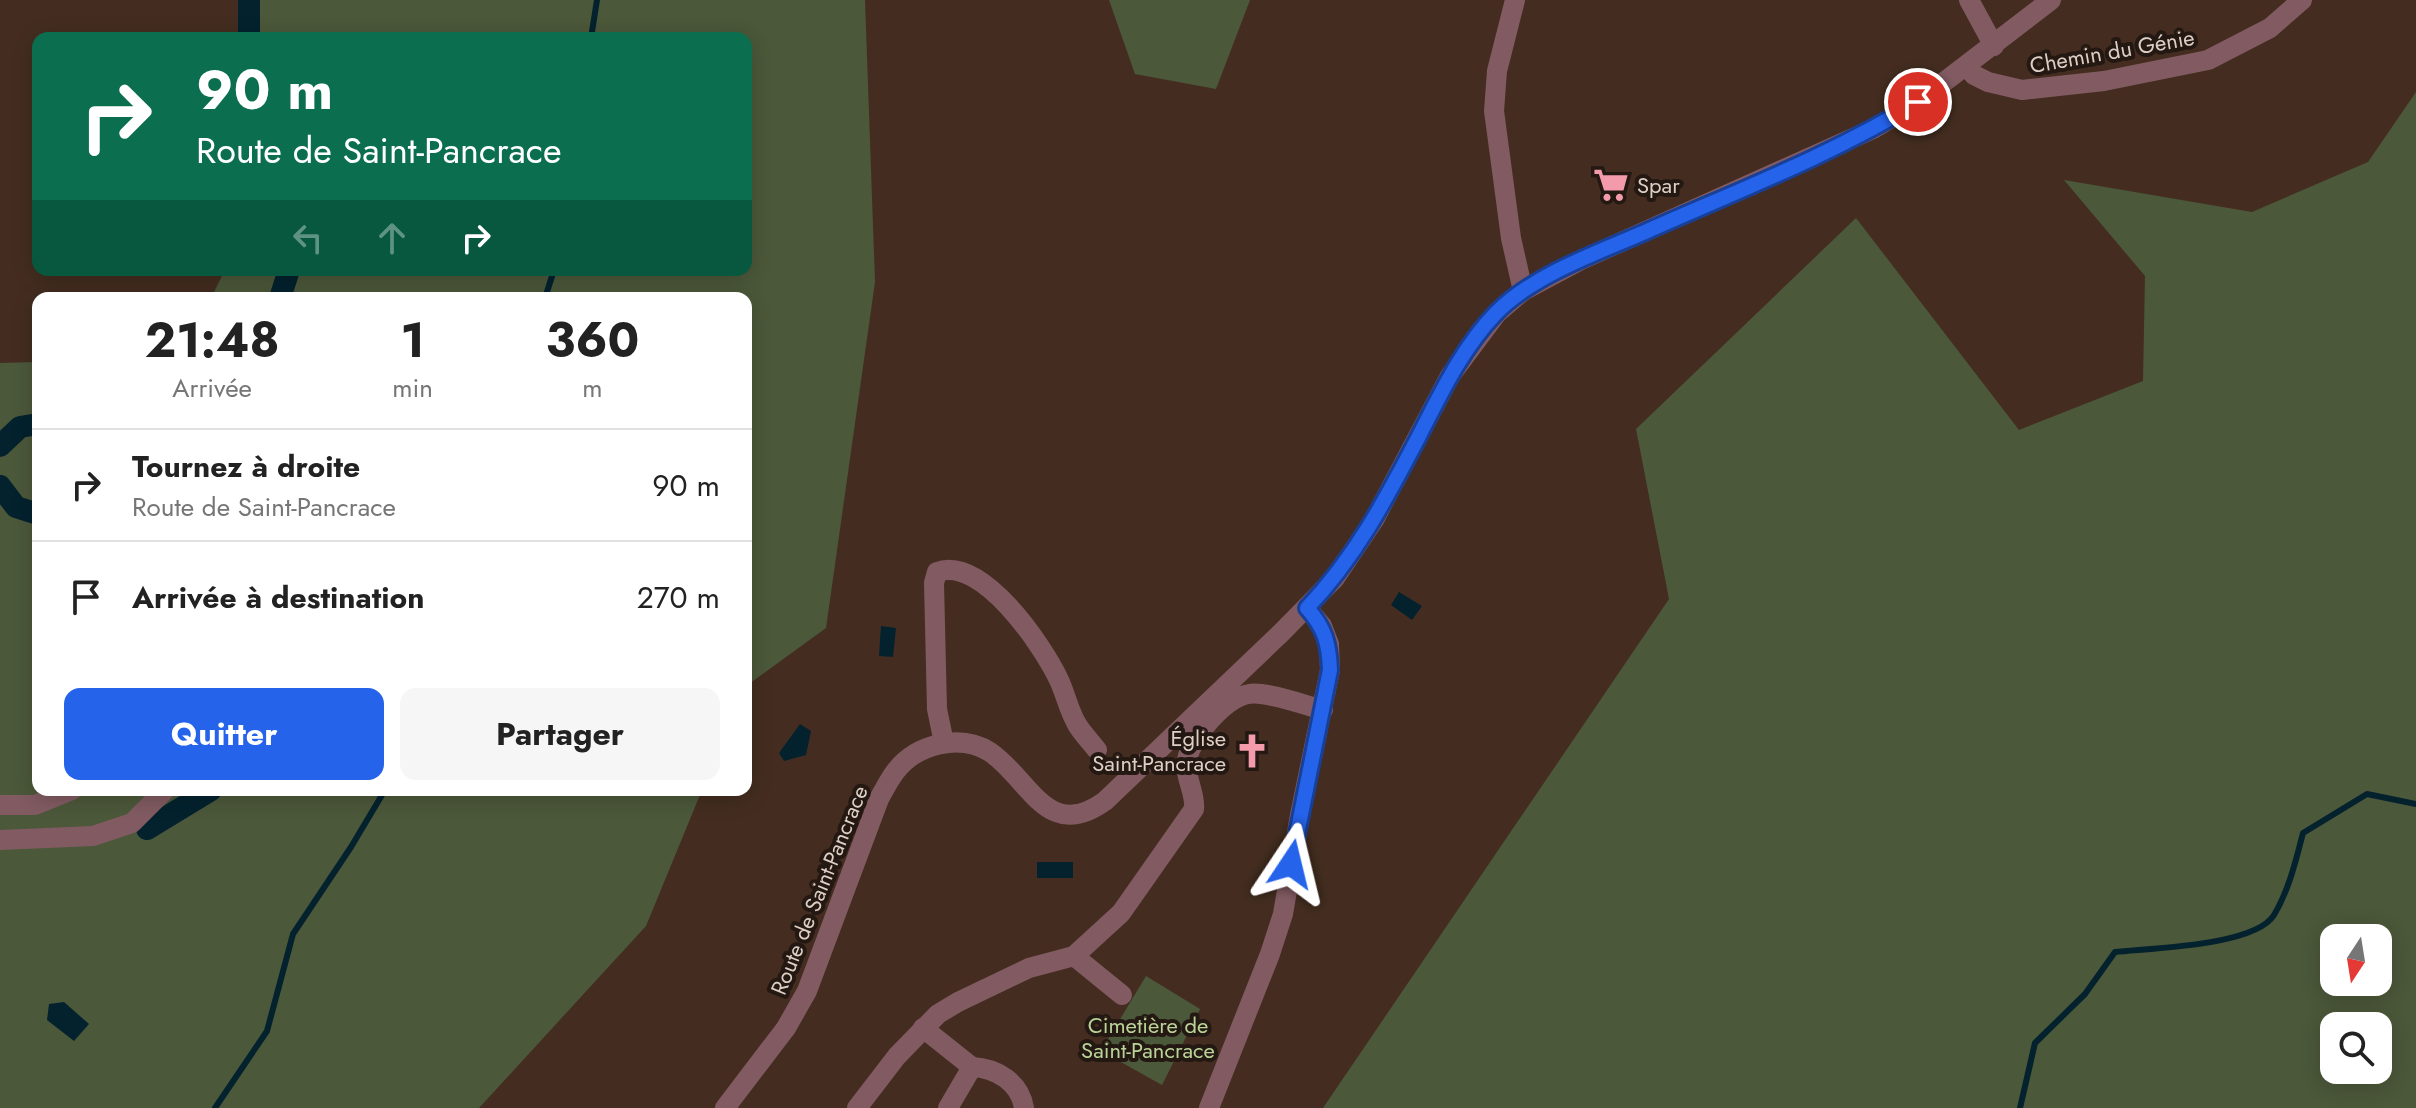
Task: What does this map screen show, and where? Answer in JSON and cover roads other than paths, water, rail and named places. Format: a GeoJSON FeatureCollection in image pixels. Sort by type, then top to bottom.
{"type":"FeatureCollection","features":[{"type":"Feature","properties":{"kind":"street"},"geometry":{"type":"LineString","coordinates":[[1515,0],[1497,71],[1494,111],[1511,238],[1523,291]]}},
{"type":"Feature","properties":{"kind":"street"},"geometry":{"type":"LineString","coordinates":[[1969,0],[1994,46]]}},
{"type":"Feature","properties":{"kind":"street"},"geometry":{"type":"LineString","coordinates":[[1097,750],[1077,725],[1059,680],[1045,656],[994,590],[976,577],[958,571],[937,572],[934,597],[937,709],[944,743],[970,743],[991,753],[1042,806],[1059,813],[1081,816],[1105,801],[1335,578],[1363,538],[1450,376],[1497,313],[1523,291],[1581,260],[1854,139],[1918,102],[2051,0]]}},
{"type":"Feature","properties":{"kind":"street","name":"Chemin du Génie"},"geometry":{"type":"LineString","coordinates":[[1967,66],[1974,75],[1988,82],[2022,90],[2104,81],[2208,60],[2270,28],[2302,0]]}},
{"type":"Feature","properties":{"kind":"street"},"geometry":{"type":"LineString","coordinates":[[1209,1108],[1283,914],[1323,710],[1330,670],[1329,644],[1322,626],[1307,608]]}},
{"type":"Feature","properties":{"kind":"street"},"geometry":{"type":"LineString","coordinates":[[857,1108],[897,1056],[938,1014],[1029,968],[1074,956],[1121,913],[1190,817],[1195,804],[1186,765],[1191,746],[1207,723],[1229,705],[1251,694],[1323,710]]}},
{"type":"Feature","properties":{"kind":"street","name":"Route de Saint-Pancrace"},"geometry":{"type":"LineString","coordinates":[[725,1108],[786,1028],[807,991],[879,799],[896,770],[921,750],[944,743]]}},
{"type":"Feature","properties":{"kind":"street"},"geometry":{"type":"LineString","coordinates":[[0,805],[35,805],[57,796]]}},
{"type":"Feature","properties":{"kind":"street"},"geometry":{"type":"LineString","coordinates":[[0,840],[93,836],[132,823],[159,796]]}},
{"type":"Feature","properties":{"kind":"street"},"geometry":{"type":"LineString","coordinates":[[1074,956],[1122,995]]}},
{"type":"Feature","properties":{"kind":"street"},"geometry":{"type":"LineString","coordinates":[[923,1028],[972,1067],[984,1068],[1009,1080],[1023,1101],[1024,1108]]}},
{"type":"Feature","properties":{"kind":"street"},"geometry":{"type":"LineString","coordinates":[[948,1108],[972,1067]]}},
{"type":"Feature","properties":{"kind":"water"},"geometry":{"type":"Polygon","coordinates":[[[1399,592],[1422,606],[1412,620],[1391,605],[1399,592]]]}},
{"type":"Feature","properties":{"kind":"water"},"geometry":{"type":"Polygon","coordinates":[[[881,626],[896,628],[893,657],[879,656],[881,626]]]}},
{"type":"Feature","properties":{"kind":"water"},"geometry":{"type":"Polygon","coordinates":[[[800,724],[811,731],[806,755],[784,761],[779,753],[800,724]]]}},
{"type":"Feature","properties":{"kind":"water"},"geometry":{"type":"Polygon","coordinates":[[[1037,862],[1073,862],[1073,878],[1037,878],[1037,862]]]}},
{"type":"Feature","properties":{"kind":"water"},"geometry":{"type":"Polygon","coordinates":[[[64,1002],[89,1024],[74,1041],[47,1020],[49,1004],[64,1002]]]}},
{"type":"Feature","properties":{"kind":"waterway"},"geometry":{"type":"LineString","coordinates":[[249,0],[249,32]]}},
{"type":"Feature","properties":{"kind":"waterway"},"geometry":{"type":"LineString","coordinates":[[592,32],[597,0]]}},
{"type":"Feature","properties":{"kind":"waterway"},"geometry":{"type":"LineString","coordinates":[[282,292],[287,276]]}},
{"type":"Feature","properties":{"kind":"waterway"},"geometry":{"type":"LineString","coordinates":[[547,292],[552,276]]}},
{"type":"Feature","properties":{"kind":"waterway"},"geometry":{"type":"LineString","coordinates":[[0,446],[20,427],[32,425]]}},
{"type":"Feature","properties":{"kind":"waterway"},"geometry":{"type":"LineString","coordinates":[[0,486],[16,507],[32,512]]}},
{"type":"Feature","properties":{"kind":"waterway"},"geometry":{"type":"LineString","coordinates":[[2020,1108],[2035,1043],[2085,994],[2115,952],[2201,944],[2246,933],[2263,925],[2274,915],[2284,895],[2303,833],[2367,794],[2416,804]]}},
{"type":"Feature","properties":{"kind":"waterway"},"geometry":{"type":"LineString","coordinates":[[147,829],[201,796]]}},
{"type":"Feature","properties":{"kind":"waterway"},"geometry":{"type":"LineString","coordinates":[[215,1108],[267,1031],[293,934],[381,796]]}},
{"type":"Feature","properties":{"kind":"place","name":"Spar"},"geometry":{"type":"Point","coordinates":[1611,185]}},
{"type":"Feature","properties":{"kind":"place","name":"Église Saint-Pancrace"},"geometry":{"type":"Point","coordinates":[1252,751]}},
{"type":"Feature","properties":{"kind":"park label","name":"Cimetière de Saint-Pancrace"},"geometry":{"type":"Point","coordinates":[1148,1038]}}]}
